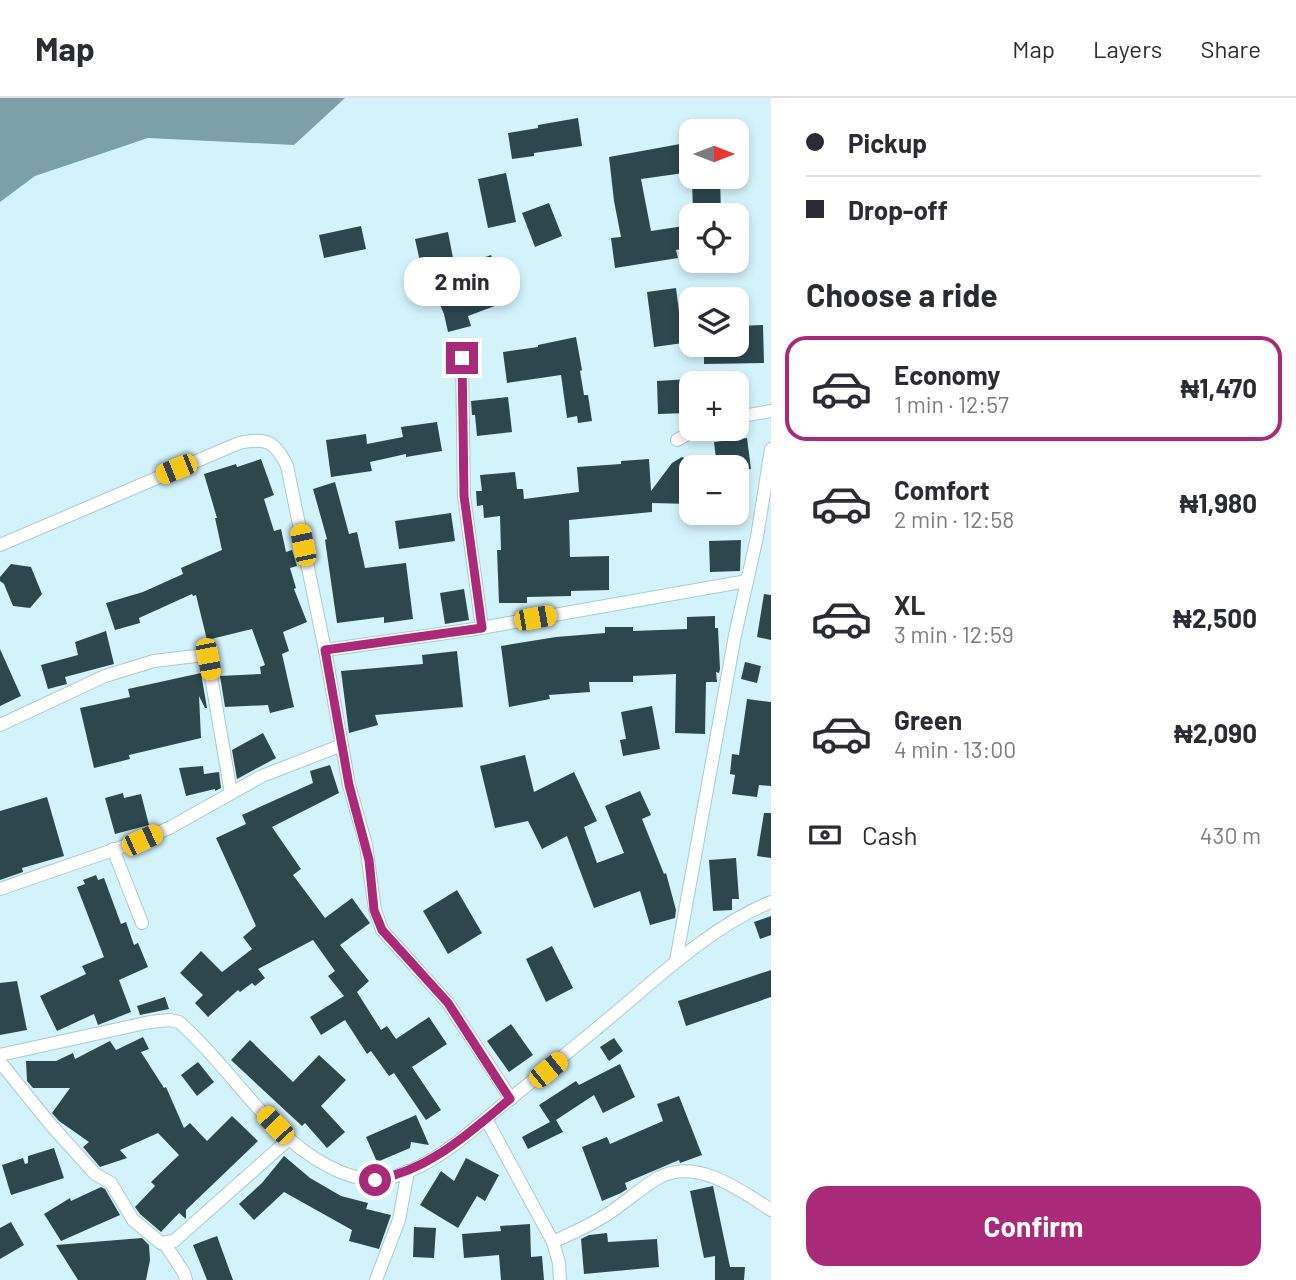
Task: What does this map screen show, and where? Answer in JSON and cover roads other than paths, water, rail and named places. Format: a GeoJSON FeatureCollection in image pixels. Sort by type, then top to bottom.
{"type":"FeatureCollection","features":[{"type":"Feature","properties":{"kind":"street"},"geometry":{"type":"LineString","coordinates":[[462,358],[464,496],[482,628]]}},
{"type":"Feature","properties":{"kind":"street"},"geometry":{"type":"LineString","coordinates":[[749,415],[771,411]]}},
{"type":"Feature","properties":{"kind":"street"},"geometry":{"type":"LineString","coordinates":[[0,545],[239,443],[257,439],[269,442],[280,452],[286,466],[325,650],[349,785],[366,845],[374,910],[382,930],[448,1003],[510,1099]]}},
{"type":"Feature","properties":{"kind":"street"},"geometry":{"type":"LineString","coordinates":[[676,961],[735,635],[747,581],[765,525],[771,449]]}},
{"type":"Feature","properties":{"kind":"street"},"geometry":{"type":"LineString","coordinates":[[325,650],[482,628],[747,581]]}},
{"type":"Feature","properties":{"kind":"street"},"geometry":{"type":"LineString","coordinates":[[0,725],[105,676],[154,661],[204,655],[208,659],[232,793]]}},
{"type":"Feature","properties":{"kind":"street"},"geometry":{"type":"LineString","coordinates":[[0,889],[142,840],[288,764],[342,745]]}},
{"type":"Feature","properties":{"kind":"street"},"geometry":{"type":"LineString","coordinates":[[113,849],[142,923]]}},
{"type":"Feature","properties":{"kind":"street"},"geometry":{"type":"LineString","coordinates":[[0,1055],[150,1022],[179,1022],[289,1139],[326,1165],[350,1176],[375,1180],[408,1171],[454,1145],[676,961],[751,910],[771,902]]}},
{"type":"Feature","properties":{"kind":"street"},"geometry":{"type":"LineString","coordinates":[[0,1062],[95,1174],[111,1183],[133,1220],[161,1244],[174,1241],[289,1139]]}},
{"type":"Feature","properties":{"kind":"street"},"geometry":{"type":"LineString","coordinates":[[486,1119],[553,1242],[559,1263],[559,1280]]}},
{"type":"Feature","properties":{"kind":"street"},"geometry":{"type":"LineString","coordinates":[[376,1280],[399,1220],[408,1171]]}},
{"type":"Feature","properties":{"kind":"street"},"geometry":{"type":"LineString","coordinates":[[553,1242],[605,1216],[661,1177],[678,1172],[702,1173],[735,1186],[771,1210]]}},
{"type":"Feature","properties":{"kind":"street"},"geometry":{"type":"LineString","coordinates":[[165,1244],[186,1280]]}},
{"type":"Feature","properties":{"kind":"water"},"geometry":{"type":"Polygon","coordinates":[[[0,98],[345,98],[294,145],[148,138],[35,176],[0,202],[0,98]]]}}]}
